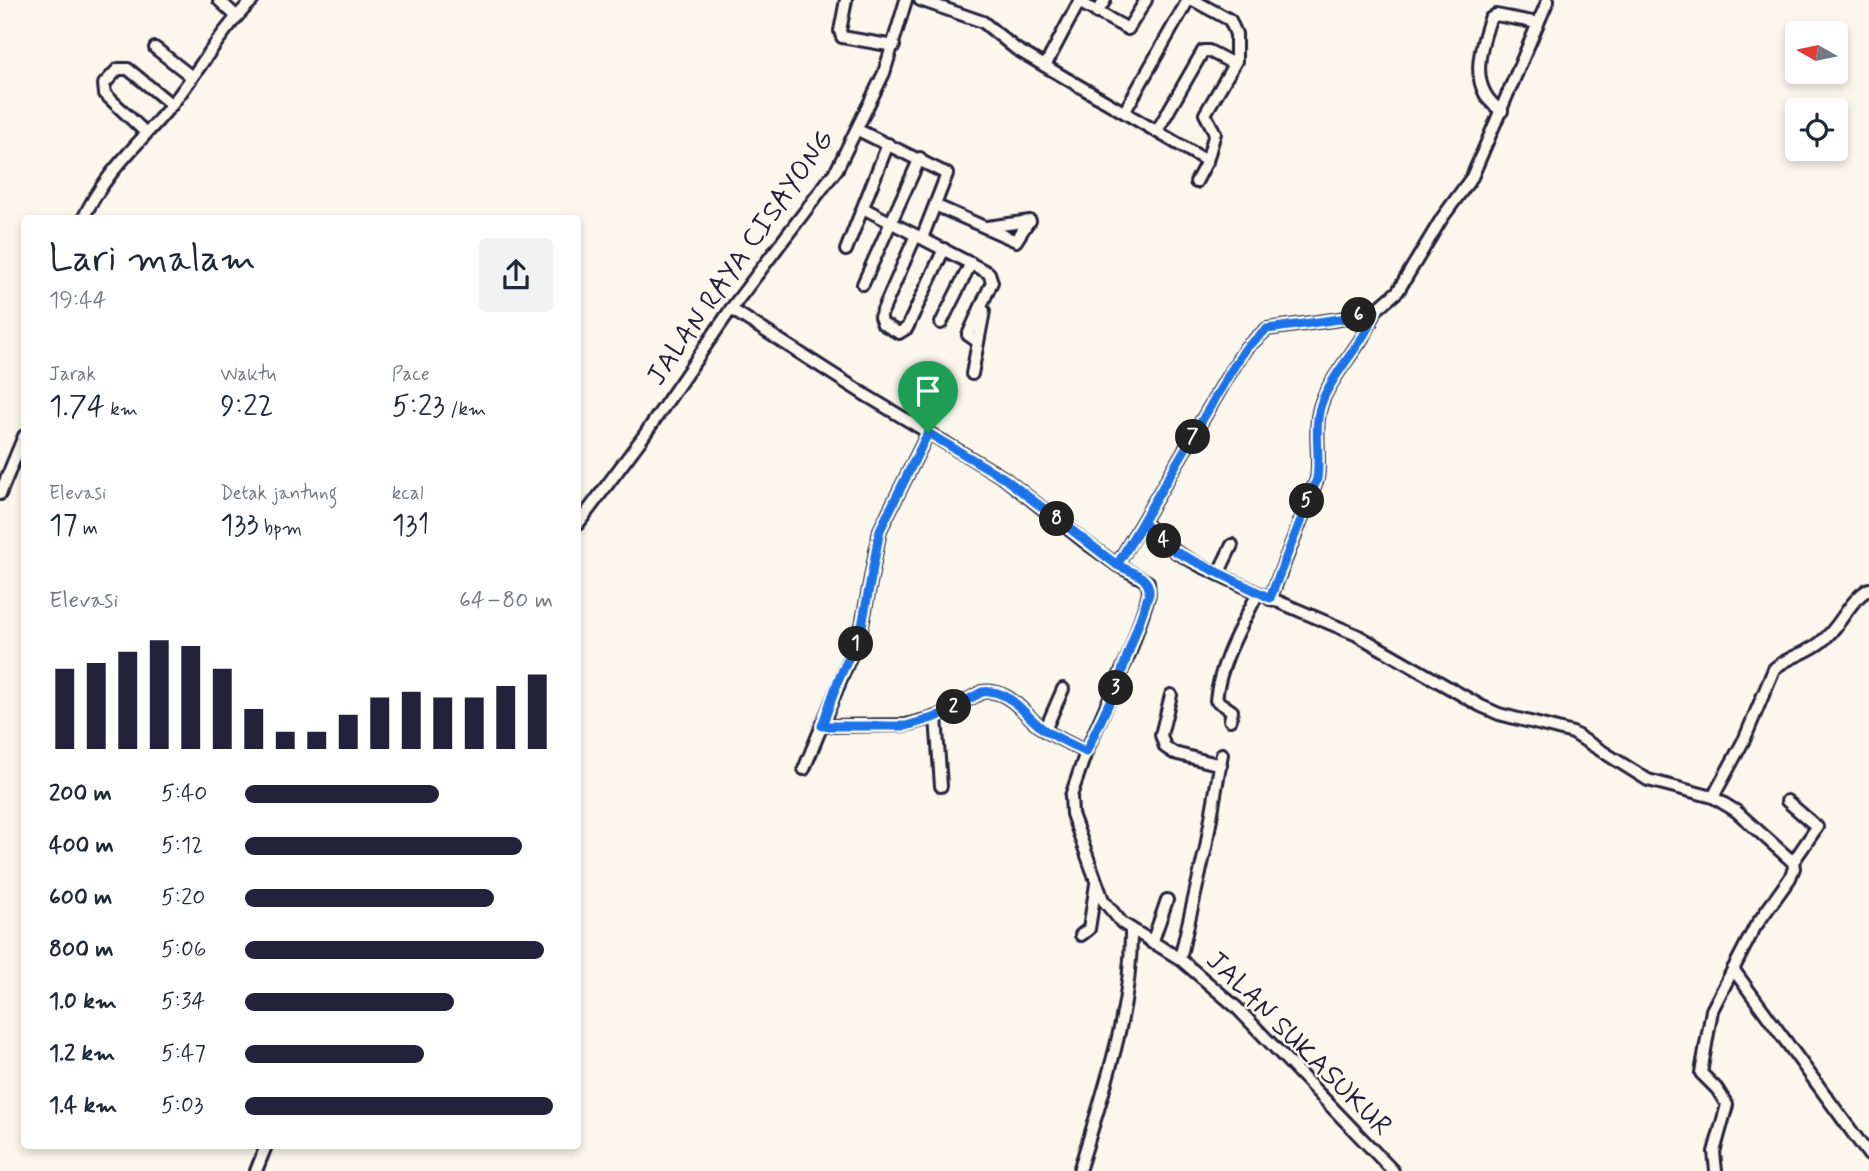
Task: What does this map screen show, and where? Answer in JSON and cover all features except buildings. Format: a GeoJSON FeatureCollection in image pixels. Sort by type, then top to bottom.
{"type":"FeatureCollection","features":[{"type":"Feature","properties":{"kind":"street"},"geometry":{"type":"LineString","coordinates":[[219,0],[236,16]]}},
{"type":"Feature","properties":{"kind":"street"},"geometry":{"type":"LineString","coordinates":[[85,215],[106,177],[172,105],[236,16],[253,0]]}},
{"type":"Feature","properties":{"kind":"street"},"geometry":{"type":"LineString","coordinates":[[846,0],[839,31],[842,37],[894,46]]}},
{"type":"Feature","properties":{"kind":"street","name":"JALAN RAYA CISAYONG"},"geometry":{"type":"LineString","coordinates":[[581,520],[643,437],[731,309],[837,169],[858,130],[894,46],[906,0]]}},
{"type":"Feature","properties":{"kind":"street"},"geometry":{"type":"LineString","coordinates":[[920,0],[983,22],[1016,49],[1207,161]]}},
{"type":"Feature","properties":{"kind":"street"},"geometry":{"type":"LineString","coordinates":[[1097,13],[1105,0]]}},
{"type":"Feature","properties":{"kind":"street"},"geometry":{"type":"LineString","coordinates":[[1045,66],[1076,1],[1129,29],[1146,0]]}},
{"type":"Feature","properties":{"kind":"street"},"geometry":{"type":"LineString","coordinates":[[1125,111],[1191,0],[1230,20],[1235,27],[1234,64],[1205,114],[1215,133],[1207,161],[1196,182]]}},
{"type":"Feature","properties":{"kind":"street"},"geometry":{"type":"LineString","coordinates":[[1270,598],[1317,479],[1320,460],[1318,417],[1322,400],[1375,311],[1398,291],[1409,276],[1442,219],[1472,177],[1548,0]]}},
{"type":"Feature","properties":{"kind":"street"},"geometry":{"type":"LineString","coordinates":[[1502,111],[1490,103],[1484,94],[1480,74],[1479,57],[1490,19],[1496,15],[1538,23]]}},
{"type":"Feature","properties":{"kind":"street"},"geometry":{"type":"LineString","coordinates":[[155,48],[192,77]]}},
{"type":"Feature","properties":{"kind":"street"},"geometry":{"type":"LineString","coordinates":[[1157,131],[1203,51],[1209,51],[1234,64]]}},
{"type":"Feature","properties":{"kind":"street"},"geometry":{"type":"LineString","coordinates":[[146,133],[104,94],[104,84],[122,68],[141,79],[172,105]]}},
{"type":"Feature","properties":{"kind":"street"},"geometry":{"type":"LineString","coordinates":[[858,130],[947,174],[937,205],[880,317],[883,324],[899,333],[907,328],[944,250]]}},
{"type":"Feature","properties":{"kind":"street"},"geometry":{"type":"LineString","coordinates":[[846,250],[888,144]]}},
{"type":"Feature","properties":{"kind":"street"},"geometry":{"type":"LineString","coordinates":[[863,284],[920,159]]}},
{"type":"Feature","properties":{"kind":"street"},"geometry":{"type":"LineString","coordinates":[[937,205],[985,228],[1016,241],[1031,221],[985,228]]}},
{"type":"Feature","properties":{"kind":"street"},"geometry":{"type":"LineString","coordinates":[[863,208],[971,264],[993,279],[968,335],[978,342],[972,374]]}},
{"type":"Feature","properties":{"kind":"street"},"geometry":{"type":"LineString","coordinates":[[942,323],[971,264]]}},
{"type":"Feature","properties":{"kind":"street","name":"JALAN SUKASUKUR"},"geometry":{"type":"LineString","coordinates":[[731,309],[1004,478],[1117,565],[1144,578],[1150,587],[1149,594],[1116,688],[1086,752],[1070,804],[1103,900],[1131,930],[1180,959],[1236,1007],[1393,1171]]}},
{"type":"Feature","properties":{"kind":"street"},"geometry":{"type":"LineString","coordinates":[[1117,565],[1231,371],[1258,335],[1267,329],[1340,319],[1375,311]]}},
{"type":"Feature","properties":{"kind":"street"},"geometry":{"type":"LineString","coordinates":[[804,769],[838,681],[861,631],[880,530],[928,433]]}},
{"type":"Feature","properties":{"kind":"street"},"geometry":{"type":"LineString","coordinates":[[0,494],[21,443]]}},
{"type":"Feature","properties":{"kind":"street"},"geometry":{"type":"LineString","coordinates":[[1143,523],[1176,552],[1258,593],[1357,635],[1499,715],[1573,733],[1648,780],[1713,797],[1752,823],[1793,862],[1790,878],[1755,927],[1709,1017],[1701,1061],[1703,1078],[1717,1089],[1727,1105],[1714,1152],[1716,1171]]}},
{"type":"Feature","properties":{"kind":"street"},"geometry":{"type":"LineString","coordinates":[[1218,574],[1232,545]]}},
{"type":"Feature","properties":{"kind":"street"},"geometry":{"type":"LineString","coordinates":[[1713,797],[1745,738],[1773,669],[1806,653],[1823,641],[1854,599],[1869,589]]}},
{"type":"Feature","properties":{"kind":"street"},"geometry":{"type":"LineString","coordinates":[[1230,720],[1232,711],[1218,702],[1216,696],[1228,655],[1258,593]]}},
{"type":"Feature","properties":{"kind":"street"},"geometry":{"type":"LineString","coordinates":[[1045,730],[1063,689]]}},
{"type":"Feature","properties":{"kind":"street"},"geometry":{"type":"LineString","coordinates":[[822,726],[892,727],[936,717],[982,692],[991,691],[1011,700],[1045,730],[1086,752]]}},
{"type":"Feature","properties":{"kind":"street"},"geometry":{"type":"LineString","coordinates":[[1171,695],[1161,735],[1164,747],[1174,753],[1222,760],[1206,847],[1180,959]]}},
{"type":"Feature","properties":{"kind":"street"},"geometry":{"type":"LineString","coordinates":[[936,717],[941,786]]}},
{"type":"Feature","properties":{"kind":"street"},"geometry":{"type":"LineString","coordinates":[[1787,801],[1817,827],[1793,862]]}},
{"type":"Feature","properties":{"kind":"street"},"geometry":{"type":"LineString","coordinates":[[1081,935],[1090,929],[1096,881]]}},
{"type":"Feature","properties":{"kind":"street"},"geometry":{"type":"LineString","coordinates":[[1152,943],[1167,900]]}},
{"type":"Feature","properties":{"kind":"street"},"geometry":{"type":"LineString","coordinates":[[1079,1171],[1121,1026],[1131,965],[1131,930]]}},
{"type":"Feature","properties":{"kind":"street"},"geometry":{"type":"LineString","coordinates":[[1733,969],[1869,1155]]}},
{"type":"Feature","properties":{"kind":"street"},"geometry":{"type":"LineString","coordinates":[[256,1171],[265,1149]]}},
{"type":"Feature","properties":{"kind":"route"},"geometry":{"type":"LineString","coordinates":[[928,433],[880,530],[867,586],[861,631],[838,681],[822,726],[906,726],[936,717],[982,692],[991,691],[1011,700],[1045,730],[1086,752],[1116,688],[1149,594],[1150,587],[1144,578],[1117,565],[1143,523],[1176,552],[1270,598],[1317,479],[1320,460],[1318,417],[1322,400],[1373,319],[1375,311],[1340,319],[1267,329],[1258,335],[1231,371],[1117,565],[1004,478],[928,433]]}}]}
